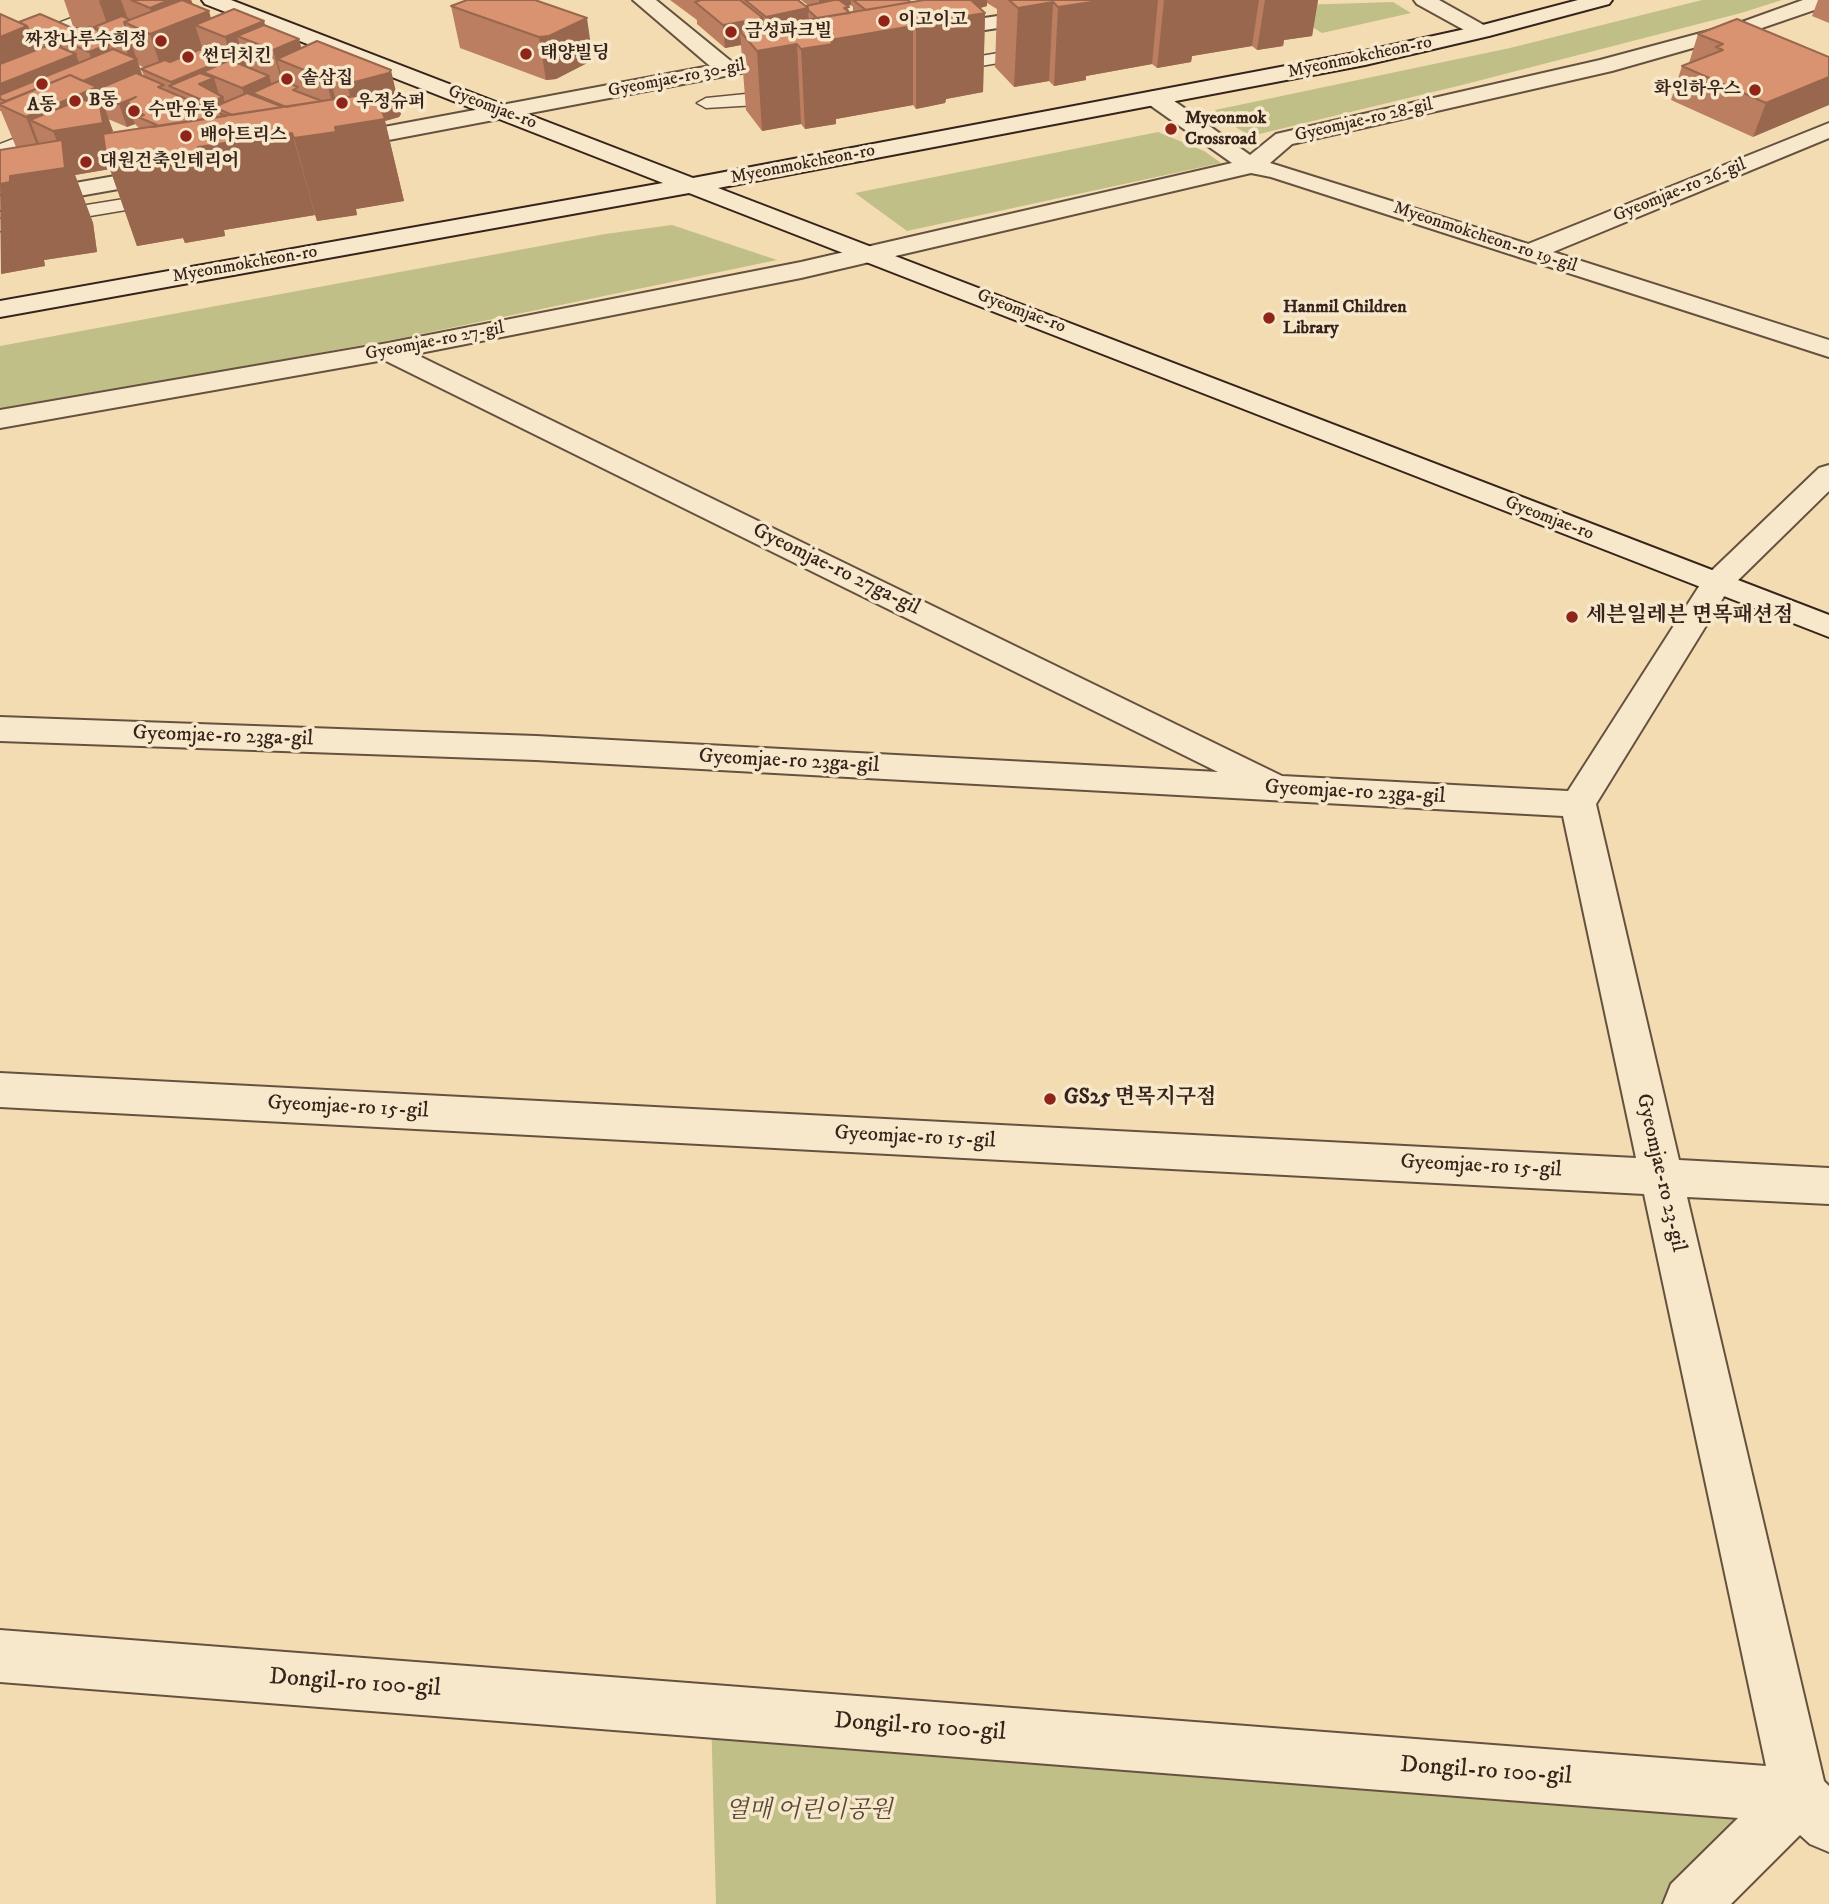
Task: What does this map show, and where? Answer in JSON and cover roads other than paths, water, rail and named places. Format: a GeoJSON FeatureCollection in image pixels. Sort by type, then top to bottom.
{"type":"FeatureCollection","features":[{"type":"Feature","properties":{"kind":"street","name":"Gyeomjae-ro"},"geometry":{"type":"LineString","coordinates":[[212,0],[244,20],[281,35],[362,66],[501,112],[695,185],[1829,627]]}},
{"type":"Feature","properties":{"kind":"street"},"geometry":{"type":"LineString","coordinates":[[643,0],[727,69]]}},
{"type":"Feature","properties":{"kind":"street"},"geometry":{"type":"LineString","coordinates":[[915,35],[955,28],[1076,18],[1143,0]]}},
{"type":"Feature","properties":{"kind":"street"},"geometry":{"type":"LineString","coordinates":[[1424,0],[1482,32]]}},
{"type":"Feature","properties":{"kind":"street","name":"Myeonmokcheon-ro"},"geometry":{"type":"LineString","coordinates":[[0,309],[695,185],[1155,99],[1365,58],[1482,32],[1602,0]]}},
{"type":"Feature","properties":{"kind":"street","name":"Gyeomjae-ro 28-gil"},"geometry":{"type":"LineString","coordinates":[[868,252],[1251,166],[1284,139],[1604,66],[1749,26],[1823,0]]}},
{"type":"Feature","properties":{"kind":"street"},"geometry":{"type":"LineString","coordinates":[[935,14],[955,28]]}},
{"type":"Feature","properties":{"kind":"street","name":"Gyeomjae-ro 30-gil"},"geometry":{"type":"LineString","coordinates":[[314,147],[808,55]]}},
{"type":"Feature","properties":{"kind":"street","name":"Myeonmokcheon-ro 19-gil"},"geometry":{"type":"LineString","coordinates":[[1155,99],[1251,166],[1276,171],[1829,349]]}},
{"type":"Feature","properties":{"kind":"street","name":"Gyeomjae-ro 26-gil"},"geometry":{"type":"LineString","coordinates":[[1531,253],[1829,131]]}},
{"type":"Feature","properties":{"kind":"street"},"geometry":{"type":"LineString","coordinates":[[0,150],[24,161]]}},
{"type":"Feature","properties":{"kind":"street"},"geometry":{"type":"LineString","coordinates":[[0,203],[191,170]]}},
{"type":"Feature","properties":{"kind":"street"},"geometry":{"type":"LineString","coordinates":[[48,173],[84,190]]}},
{"type":"Feature","properties":{"kind":"street","name":"Gyeomjae-ro 27-gil"},"geometry":{"type":"LineString","coordinates":[[0,419],[388,351],[801,270],[868,252]]}},
{"type":"Feature","properties":{"kind":"street","name":"Gyeomjae-ro 27ga-gil"},"geometry":{"type":"LineString","coordinates":[[388,351],[1283,789]]}},
{"type":"Feature","properties":{"kind":"street"},"geometry":{"type":"LineString","coordinates":[[1578,804],[1716,584],[1829,474]]}},
{"type":"Feature","properties":{"kind":"street","name":"Gyeomjae-ro 23ga-gil"},"geometry":{"type":"LineString","coordinates":[[0,729],[536,748],[1578,804]]}},
{"type":"Feature","properties":{"kind":"street","name":"Gyeomjae-ro 23-gil"},"geometry":{"type":"LineString","coordinates":[[1578,804],[1661,1177],[1814,1811]]}},
{"type":"Feature","properties":{"kind":"street","name":"Gyeomjae-ro 15-gil"},"geometry":{"type":"LineString","coordinates":[[0,1090],[1829,1186]]}},
{"type":"Feature","properties":{"kind":"street","name":"Dongil-ro 100-gil"},"geometry":{"type":"LineString","coordinates":[[0,1656],[1814,1811]]}},
{"type":"Feature","properties":{"kind":"street"},"geometry":{"type":"LineString","coordinates":[[1691,1904],[1814,1811]]}},
{"type":"Feature","properties":{"kind":"lane"},"geometry":{"type":"LineString","coordinates":[[0,51],[133,0]]}},
{"type":"Feature","properties":{"kind":"lane"},"geometry":{"type":"LineString","coordinates":[[921,72],[1045,50]]}},
{"type":"Feature","properties":{"kind":"lane"},"geometry":{"type":"LineString","coordinates":[[706,103],[757,100],[798,93]]}},
{"type":"Feature","properties":{"kind":"lane"},"geometry":{"type":"LineString","coordinates":[[0,150],[63,124]]}},
{"type":"Feature","properties":{"kind":"lane"},"geometry":{"type":"LineString","coordinates":[[0,225],[179,197]]}},
{"type":"Feature","properties":{"kind":"place","name":"이고이고"},"geometry":{"type":"Point","coordinates":[884,21]}},
{"type":"Feature","properties":{"kind":"place","name":"금성파크빌"},"geometry":{"type":"Point","coordinates":[731,32]}},
{"type":"Feature","properties":{"kind":"place","name":"짜장나루수희정"},"geometry":{"type":"Point","coordinates":[161,41]}},
{"type":"Feature","properties":{"kind":"place","name":"태양빌딩"},"geometry":{"type":"Point","coordinates":[526,54]}},
{"type":"Feature","properties":{"kind":"place","name":"썬더치킨"},"geometry":{"type":"Point","coordinates":[188,57]}},
{"type":"Feature","properties":{"kind":"place","name":"솥삼집"},"geometry":{"type":"Point","coordinates":[287,79]}},
{"type":"Feature","properties":{"kind":"place","name":"A동"},"geometry":{"type":"Point","coordinates":[42,84]}},
{"type":"Feature","properties":{"kind":"place","name":"화인하우스"},"geometry":{"type":"Point","coordinates":[1755,90]}},
{"type":"Feature","properties":{"kind":"place","name":"B동"},"geometry":{"type":"Point","coordinates":[75,101]}},
{"type":"Feature","properties":{"kind":"place","name":"우정슈퍼"},"geometry":{"type":"Point","coordinates":[342,103]}},
{"type":"Feature","properties":{"kind":"place","name":"수만유통"},"geometry":{"type":"Point","coordinates":[134,111]}},
{"type":"Feature","properties":{"kind":"place","name":"Myeonmok Crossroad"},"geometry":{"type":"Point","coordinates":[1171,129]}},
{"type":"Feature","properties":{"kind":"place","name":"배아트리스"},"geometry":{"type":"Point","coordinates":[186,136]}},
{"type":"Feature","properties":{"kind":"place","name":"대원건축인테리어"},"geometry":{"type":"Point","coordinates":[86,162]}},
{"type":"Feature","properties":{"kind":"place","name":"Hanmil Children Library"},"geometry":{"type":"Point","coordinates":[1269,318]}},
{"type":"Feature","properties":{"kind":"place","name":"세븐일레븐 면목패션점"},"geometry":{"type":"Point","coordinates":[1572,617]}},
{"type":"Feature","properties":{"kind":"place","name":"GS25 면목지구점"},"geometry":{"type":"Point","coordinates":[1050,1099]}},
{"type":"Feature","properties":{"kind":"park label","name":"열매 어린이공원"},"geometry":{"type":"Point","coordinates":[809,1812]}}]}
